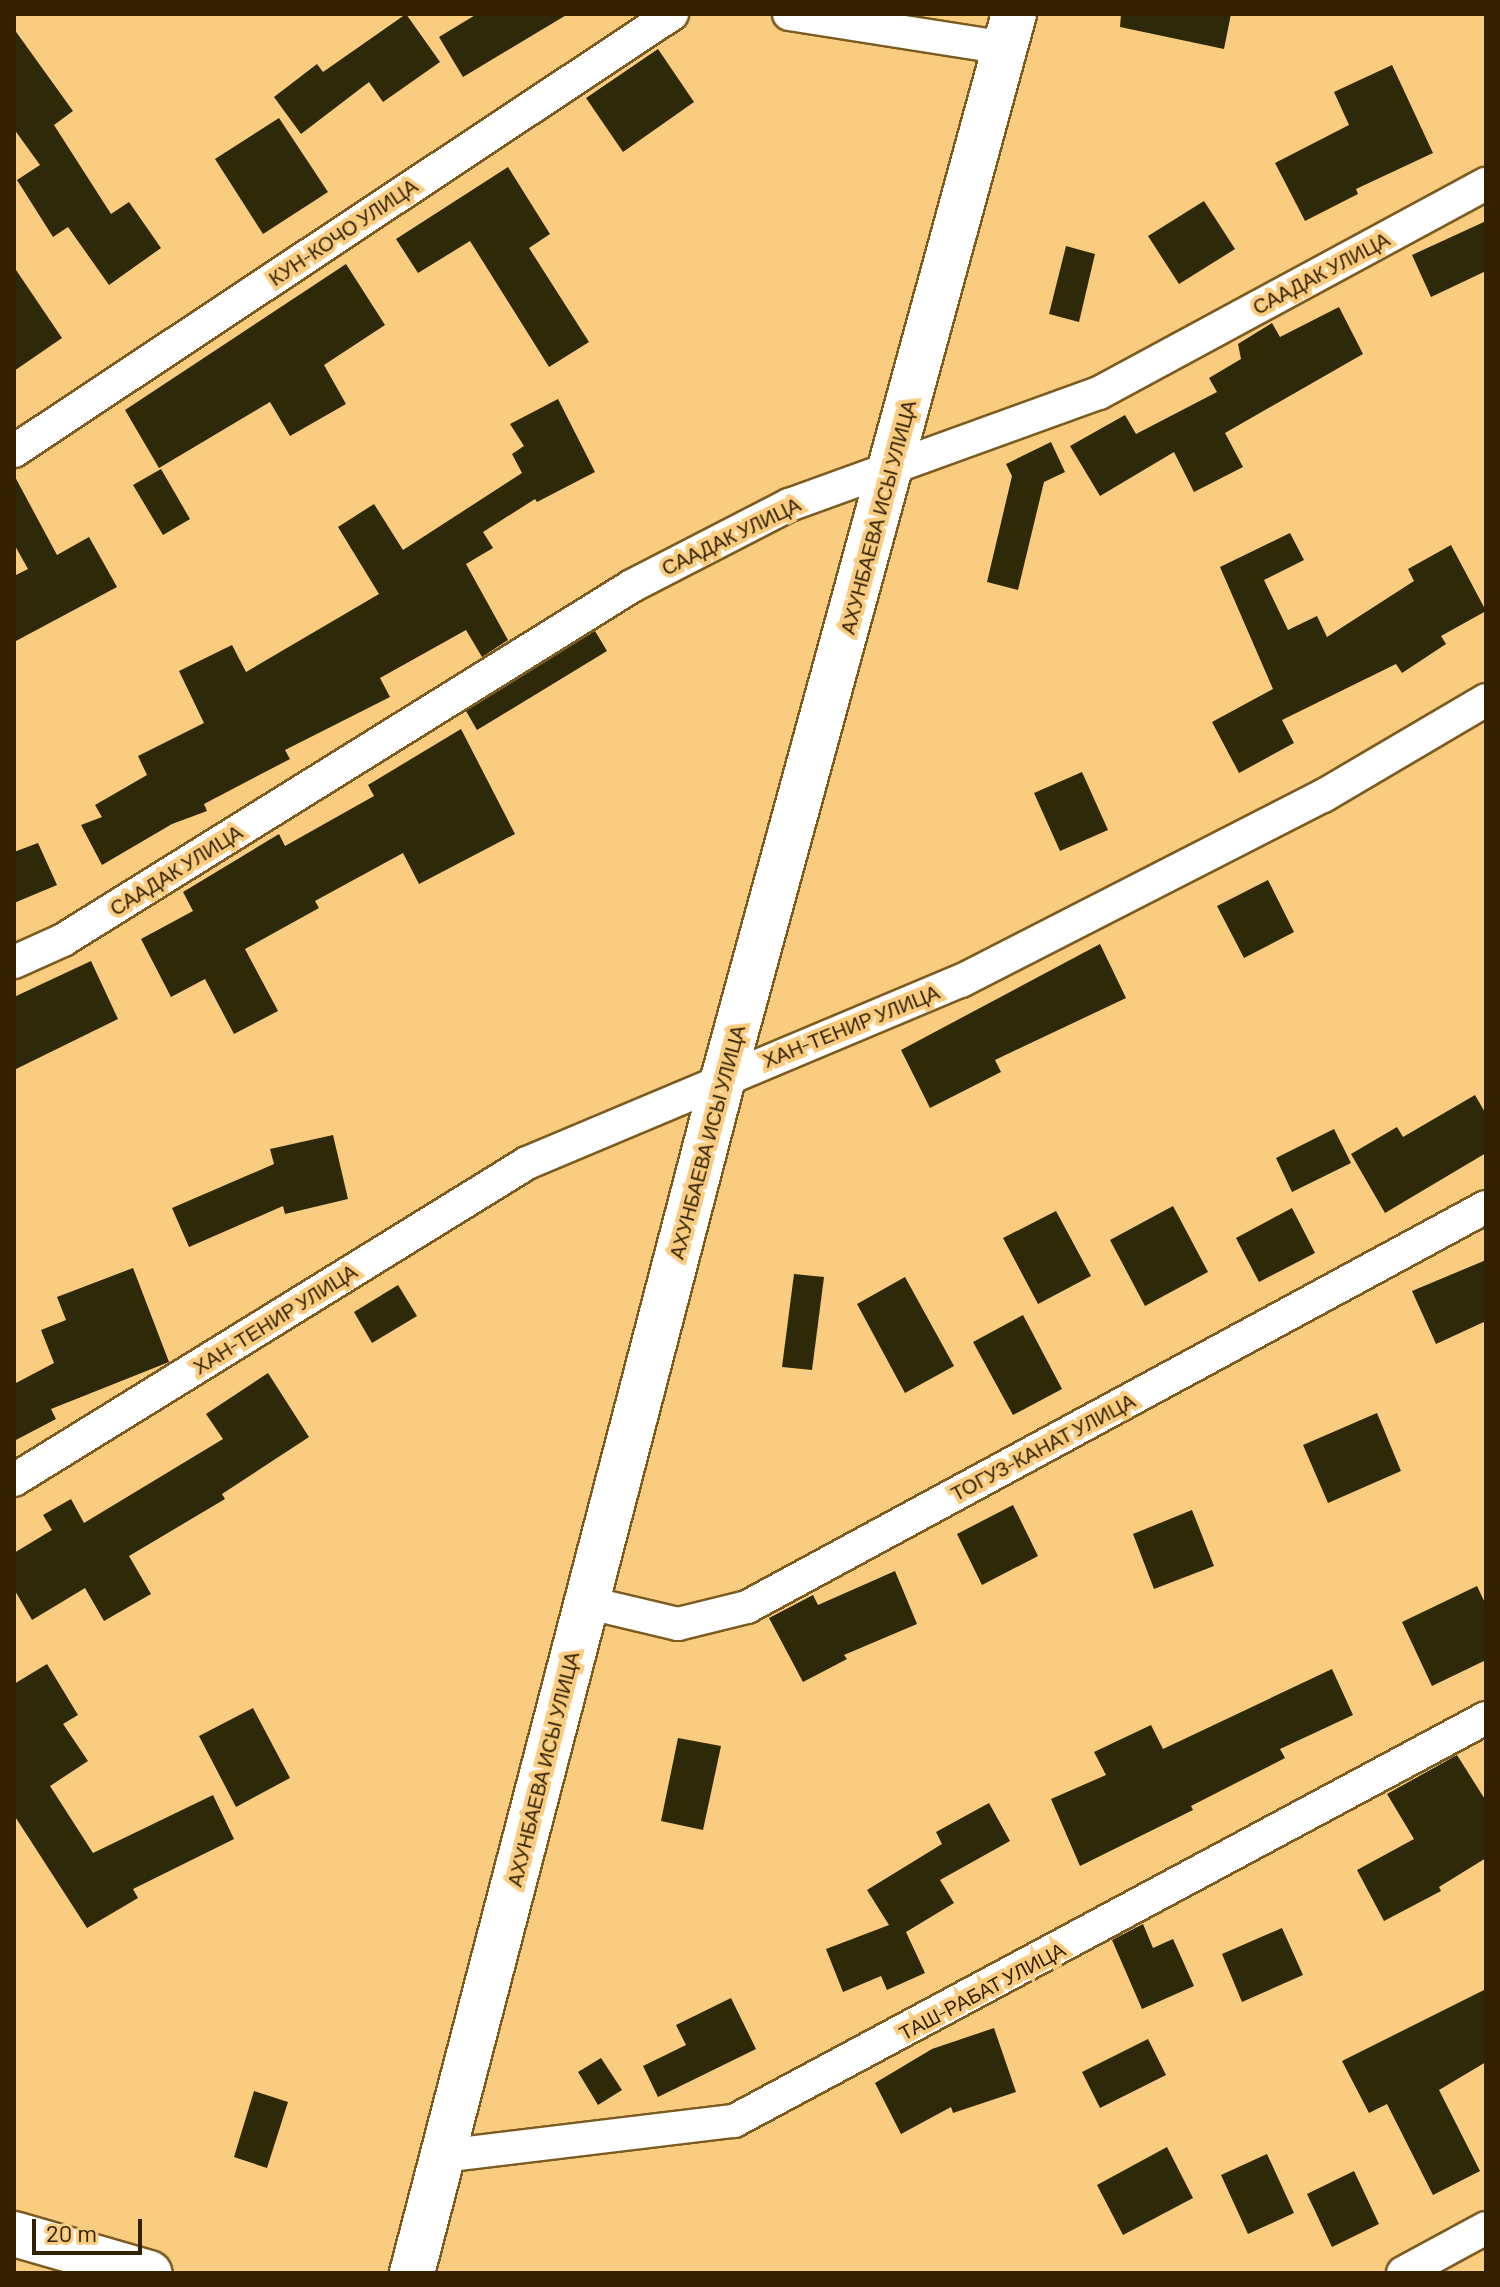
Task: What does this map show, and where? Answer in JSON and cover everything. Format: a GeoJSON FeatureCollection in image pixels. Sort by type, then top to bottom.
{"type":"FeatureCollection","features":[{"type":"Feature","properties":{"kind":"main road","name":"АХУНБАЕВА ИСЫ УЛИЦА"},"geometry":{"type":"LineString","coordinates":[[412,2273],[723,1079],[1010,31]]}},
{"type":"Feature","properties":{"kind":"main road"},"geometry":{"type":"LineString","coordinates":[[14,2234],[149,2273]]}},
{"type":"Feature","properties":{"kind":"street","name":"КУН-КОЧО УЛИЦА"},"geometry":{"type":"LineString","coordinates":[[14,451],[672,14]]}},
{"type":"Feature","properties":{"kind":"street"},"geometry":{"type":"LineString","coordinates":[[789,14],[1010,31]]}},
{"type":"Feature","properties":{"kind":"street","name":"СААДАК УЛИЦА"},"geometry":{"type":"LineString","coordinates":[[14,962],[63,940],[632,586],[789,505],[1099,393],[1486,184]]}},
{"type":"Feature","properties":{"kind":"street","name":"ХАН-ТЕНИР УЛИЦА"},"geometry":{"type":"LineString","coordinates":[[14,1480],[527,1163],[961,981],[1323,796],[1486,700]]}},
{"type":"Feature","properties":{"kind":"street","name":"ТОГУЗ-КАНАТ УЛИЦА"},"geometry":{"type":"LineString","coordinates":[[585,1602],[678,1624],[747,1607],[1486,1207]]}},
{"type":"Feature","properties":{"kind":"street","name":"ТАШ-РАБАТ УЛИЦА"},"geometry":{"type":"LineString","coordinates":[[443,2156],[734,2121],[1486,1718]]}},
{"type":"Feature","properties":{"kind":"street"},"geometry":{"type":"LineString","coordinates":[[1403,2273],[1486,2228]]}},
{"type":"Feature","properties":{"kind":"building"},"geometry":{"type":"Polygon","coordinates":[[[406,14],[440,62],[383,102],[369,82],[301,134],[274,97],[317,64],[323,72],[406,14]]]}},
{"type":"Feature","properties":{"kind":"building"},"geometry":{"type":"Polygon","coordinates":[[[477,14],[568,14],[463,77],[439,37],[477,14]]]}},
{"type":"Feature","properties":{"kind":"building"},"geometry":{"type":"Polygon","coordinates":[[[1121,14],[1231,14],[1224,49],[1120,27],[1121,14]]]}},
{"type":"Feature","properties":{"kind":"building"},"geometry":{"type":"Polygon","coordinates":[[[14,29],[73,111],[54,125],[111,214],[129,202],[161,248],[109,285],[68,227],[53,237],[17,180],[40,165],[14,129],[14,29]]]}},
{"type":"Feature","properties":{"kind":"building"},"geometry":{"type":"Polygon","coordinates":[[[658,49],[694,102],[623,152],[586,98],[658,49]]]}},
{"type":"Feature","properties":{"kind":"building"},"geometry":{"type":"Polygon","coordinates":[[[1392,65],[1433,153],[1356,189],[1358,194],[1305,221],[1275,163],[1349,125],[1334,92],[1392,65]]]}},
{"type":"Feature","properties":{"kind":"building"},"geometry":{"type":"Polygon","coordinates":[[[279,118],[328,192],[263,234],[215,159],[279,118]]]}},
{"type":"Feature","properties":{"kind":"building"},"geometry":{"type":"Polygon","coordinates":[[[508,167],[550,234],[529,248],[589,342],[549,367],[470,241],[418,273],[396,239],[508,167]]]}},
{"type":"Feature","properties":{"kind":"building"},"geometry":{"type":"Polygon","coordinates":[[[1204,201],[1235,249],[1179,284],[1148,236],[1204,201]]]}},
{"type":"Feature","properties":{"kind":"building"},"geometry":{"type":"Polygon","coordinates":[[[1486,221],[1486,271],[1431,297],[1412,255],[1486,221]]]}},
{"type":"Feature","properties":{"kind":"building"},"geometry":{"type":"Polygon","coordinates":[[[1066,246],[1095,254],[1079,322],[1049,314],[1066,246]]]}},
{"type":"Feature","properties":{"kind":"building"},"geometry":{"type":"Polygon","coordinates":[[[346,264],[385,325],[324,365],[346,404],[290,436],[270,402],[159,468],[125,410],[346,264]]]}},
{"type":"Feature","properties":{"kind":"building"},"geometry":{"type":"Polygon","coordinates":[[[14,267],[62,338],[14,371],[14,267]]]}},
{"type":"Feature","properties":{"kind":"building"},"geometry":{"type":"Polygon","coordinates":[[[1339,307],[1363,354],[1225,433],[1243,467],[1194,492],[1174,452],[1100,496],[1070,446],[1125,415],[1136,434],[1217,392],[1209,378],[1241,359],[1238,344],[1272,323],[1280,337],[1339,307]]]}},
{"type":"Feature","properties":{"kind":"building"},"geometry":{"type":"Polygon","coordinates":[[[558,399],[595,472],[537,502],[535,499],[483,532],[493,548],[466,564],[508,640],[482,657],[466,630],[380,678],[390,697],[285,750],[290,759],[204,804],[207,811],[172,824],[102,865],[81,825],[102,817],[95,805],[147,775],[138,756],[204,723],[179,671],[232,645],[246,672],[379,594],[338,527],[374,504],[403,550],[522,473],[512,454],[524,446],[510,424],[558,399]]]}},
{"type":"Feature","properties":{"kind":"building"},"geometry":{"type":"Polygon","coordinates":[[[1051,442],[1065,472],[1044,482],[1018,590],[987,582],[1012,476],[1006,464],[1051,442]]]}},
{"type":"Feature","properties":{"kind":"building"},"geometry":{"type":"Polygon","coordinates":[[[161,469],[190,519],[163,535],[133,485],[161,469]]]}},
{"type":"Feature","properties":{"kind":"building"},"geometry":{"type":"Polygon","coordinates":[[[14,475],[57,555],[89,537],[117,587],[14,642],[14,576],[28,569],[14,544],[14,475]]]}},
{"type":"Feature","properties":{"kind":"building"},"geometry":{"type":"Polygon","coordinates":[[[1290,533],[1304,560],[1264,580],[1288,630],[1317,616],[1327,637],[1414,581],[1408,569],[1451,545],[1486,611],[1441,636],[1446,644],[1402,673],[1396,664],[1282,720],[1294,743],[1239,773],[1212,722],[1273,689],[1220,567],[1290,533]]]}},
{"type":"Feature","properties":{"kind":"building"},"geometry":{"type":"Polygon","coordinates":[[[595,631],[607,651],[477,730],[466,711],[595,631]]]}},
{"type":"Feature","properties":{"kind":"building"},"geometry":{"type":"Polygon","coordinates":[[[461,729],[515,834],[419,884],[403,853],[315,901],[319,908],[245,949],[278,1011],[234,1034],[205,979],[171,997],[141,939],[193,911],[183,892],[279,834],[285,846],[374,796],[368,785],[461,729]]]}},
{"type":"Feature","properties":{"kind":"building"},"geometry":{"type":"Polygon","coordinates":[[[1082,772],[1108,830],[1060,851],[1034,793],[1082,772]]]}},
{"type":"Feature","properties":{"kind":"building"},"geometry":{"type":"Polygon","coordinates":[[[38,843],[57,885],[14,903],[14,852],[38,843]]]}},
{"type":"Feature","properties":{"kind":"building"},"geometry":{"type":"Polygon","coordinates":[[[1268,880],[1294,932],[1244,958],[1217,906],[1268,880]]]}},
{"type":"Feature","properties":{"kind":"building"},"geometry":{"type":"Polygon","coordinates":[[[1100,944],[1126,998],[995,1060],[1001,1072],[930,1108],[901,1050],[1100,944]]]}},
{"type":"Feature","properties":{"kind":"building"},"geometry":{"type":"Polygon","coordinates":[[[91,961],[118,1019],[14,1070],[14,997],[91,961]]]}},
{"type":"Feature","properties":{"kind":"building"},"geometry":{"type":"Polygon","coordinates":[[[1475,1095],[1486,1114],[1486,1153],[1385,1213],[1351,1154],[1397,1127],[1403,1137],[1475,1095]]]}},
{"type":"Feature","properties":{"kind":"building"},"geometry":{"type":"Polygon","coordinates":[[[1334,1129],[1351,1163],[1292,1192],[1276,1158],[1334,1129]]]}},
{"type":"Feature","properties":{"kind":"building"},"geometry":{"type":"Polygon","coordinates":[[[333,1135],[348,1199],[285,1214],[283,1206],[189,1247],[172,1208],[274,1164],[270,1149],[333,1135]]]}},
{"type":"Feature","properties":{"kind":"building"},"geometry":{"type":"Polygon","coordinates":[[[1173,1206],[1208,1272],[1145,1306],[1110,1240],[1173,1206]]]}},
{"type":"Feature","properties":{"kind":"building"},"geometry":{"type":"Polygon","coordinates":[[[1292,1208],[1315,1253],[1259,1282],[1236,1238],[1292,1208]]]}},
{"type":"Feature","properties":{"kind":"building"},"geometry":{"type":"Polygon","coordinates":[[[1056,1211],[1091,1276],[1038,1304],[1003,1238],[1056,1211]]]}},
{"type":"Feature","properties":{"kind":"building"},"geometry":{"type":"Polygon","coordinates":[[[1486,1260],[1486,1321],[1436,1344],[1412,1291],[1486,1260]]]}},
{"type":"Feature","properties":{"kind":"building"},"geometry":{"type":"Polygon","coordinates":[[[133,1268],[169,1362],[51,1409],[56,1419],[14,1441],[14,1384],[54,1363],[41,1330],[66,1320],[57,1297],[133,1268]]]}},
{"type":"Feature","properties":{"kind":"building"},"geometry":{"type":"Polygon","coordinates":[[[794,1274],[824,1277],[812,1370],[782,1367],[794,1274]]]}},
{"type":"Feature","properties":{"kind":"building"},"geometry":{"type":"Polygon","coordinates":[[[905,1277],[954,1366],[905,1393],[857,1304],[905,1277]]]}},
{"type":"Feature","properties":{"kind":"building"},"geometry":{"type":"Polygon","coordinates":[[[398,1285],[417,1316],[372,1343],[354,1312],[398,1285]]]}},
{"type":"Feature","properties":{"kind":"building"},"geometry":{"type":"Polygon","coordinates":[[[1023,1315],[1062,1389],[1013,1415],[973,1342],[1023,1315]]]}},
{"type":"Feature","properties":{"kind":"building"},"geometry":{"type":"Polygon","coordinates":[[[268,1373],[309,1437],[222,1494],[225,1499],[129,1556],[151,1594],[104,1621],[85,1588],[32,1620],[14,1589],[14,1553],[52,1530],[43,1515],[71,1499],[84,1523],[223,1439],[206,1414],[268,1373]]]}},
{"type":"Feature","properties":{"kind":"building"},"geometry":{"type":"Polygon","coordinates":[[[1377,1413],[1401,1471],[1328,1503],[1303,1445],[1377,1413]]]}},
{"type":"Feature","properties":{"kind":"building"},"geometry":{"type":"Polygon","coordinates":[[[1013,1505],[1038,1556],[982,1585],[957,1534],[1013,1505]]]}},
{"type":"Feature","properties":{"kind":"building"},"geometry":{"type":"Polygon","coordinates":[[[1192,1510],[1214,1566],[1154,1589],[1133,1534],[1192,1510]]]}},
{"type":"Feature","properties":{"kind":"building"},"geometry":{"type":"Polygon","coordinates":[[[895,1571],[917,1624],[844,1655],[847,1659],[803,1682],[769,1618],[813,1595],[818,1605],[895,1571]]]}},
{"type":"Feature","properties":{"kind":"building"},"geometry":{"type":"Polygon","coordinates":[[[1477,1586],[1486,1605],[1486,1660],[1432,1686],[1402,1622],[1477,1586]]]}},
{"type":"Feature","properties":{"kind":"building"},"geometry":{"type":"Polygon","coordinates":[[[47,1664],[78,1715],[63,1724],[88,1761],[50,1786],[93,1853],[213,1795],[234,1839],[133,1889],[138,1898],[87,1928],[14,1815],[14,1684],[47,1664]]]}},
{"type":"Feature","properties":{"kind":"building"},"geometry":{"type":"Polygon","coordinates":[[[1332,1669],[1353,1715],[1280,1749],[1285,1758],[1191,1806],[1193,1810],[1080,1866],[1051,1799],[1106,1775],[1094,1752],[1151,1725],[1163,1749],[1332,1669]]]}},
{"type":"Feature","properties":{"kind":"building"},"geometry":{"type":"Polygon","coordinates":[[[253,1708],[290,1778],[236,1807],[199,1736],[253,1708]]]}},
{"type":"Feature","properties":{"kind":"building"},"geometry":{"type":"Polygon","coordinates":[[[678,1738],[721,1746],[703,1830],[661,1821],[678,1738]]]}},
{"type":"Feature","properties":{"kind":"building"},"geometry":{"type":"Polygon","coordinates":[[[1457,1755],[1486,1801],[1486,1858],[1439,1887],[1441,1891],[1384,1921],[1357,1870],[1414,1839],[1387,1794],[1457,1755]]]}},
{"type":"Feature","properties":{"kind":"building"},"geometry":{"type":"Polygon","coordinates":[[[989,1803],[1010,1841],[940,1880],[954,1903],[906,1932],[925,1973],[887,1990],[881,1976],[843,1992],[826,1949],[889,1925],[867,1890],[942,1844],[936,1832],[989,1803]]]}},
{"type":"Feature","properties":{"kind":"building"},"geometry":{"type":"Polygon","coordinates":[[[1143,1924],[1153,1948],[1173,1939],[1194,1986],[1142,2009],[1112,1940],[1143,1924]]]}},
{"type":"Feature","properties":{"kind":"building"},"geometry":{"type":"Polygon","coordinates":[[[1282,1928],[1303,1975],[1242,2002],[1222,1954],[1282,1928]]]}},
{"type":"Feature","properties":{"kind":"building"},"geometry":{"type":"Polygon","coordinates":[[[1486,1989],[1486,2062],[1439,2090],[1480,2171],[1433,2195],[1387,2104],[1369,2113],[1342,2061],[1486,1989]]]}},
{"type":"Feature","properties":{"kind":"building"},"geometry":{"type":"Polygon","coordinates":[[[731,1998],[756,2049],[658,2097],[643,2066],[686,2045],[676,2025],[731,1998]]]}},
{"type":"Feature","properties":{"kind":"building"},"geometry":{"type":"Polygon","coordinates":[[[994,2028],[1016,2092],[953,2113],[951,2107],[901,2134],[875,2083],[932,2049],[994,2028]]]}},
{"type":"Feature","properties":{"kind":"building"},"geometry":{"type":"Polygon","coordinates":[[[1148,2039],[1166,2075],[1100,2108],[1082,2072],[1148,2039]]]}},
{"type":"Feature","properties":{"kind":"building"},"geometry":{"type":"Polygon","coordinates":[[[601,2058],[622,2090],[598,2105],[578,2072],[601,2058]]]}},
{"type":"Feature","properties":{"kind":"building"},"geometry":{"type":"Polygon","coordinates":[[[254,2091],[288,2102],[267,2168],[234,2157],[254,2091]]]}},
{"type":"Feature","properties":{"kind":"building"},"geometry":{"type":"Polygon","coordinates":[[[1167,2147],[1193,2198],[1123,2235],[1097,2185],[1167,2147]]]}},
{"type":"Feature","properties":{"kind":"building"},"geometry":{"type":"Polygon","coordinates":[[[1267,2154],[1294,2213],[1248,2234],[1221,2175],[1267,2154]]]}},
{"type":"Feature","properties":{"kind":"building"},"geometry":{"type":"Polygon","coordinates":[[[1354,2171],[1379,2224],[1332,2247],[1307,2194],[1354,2171]]]}}]}
